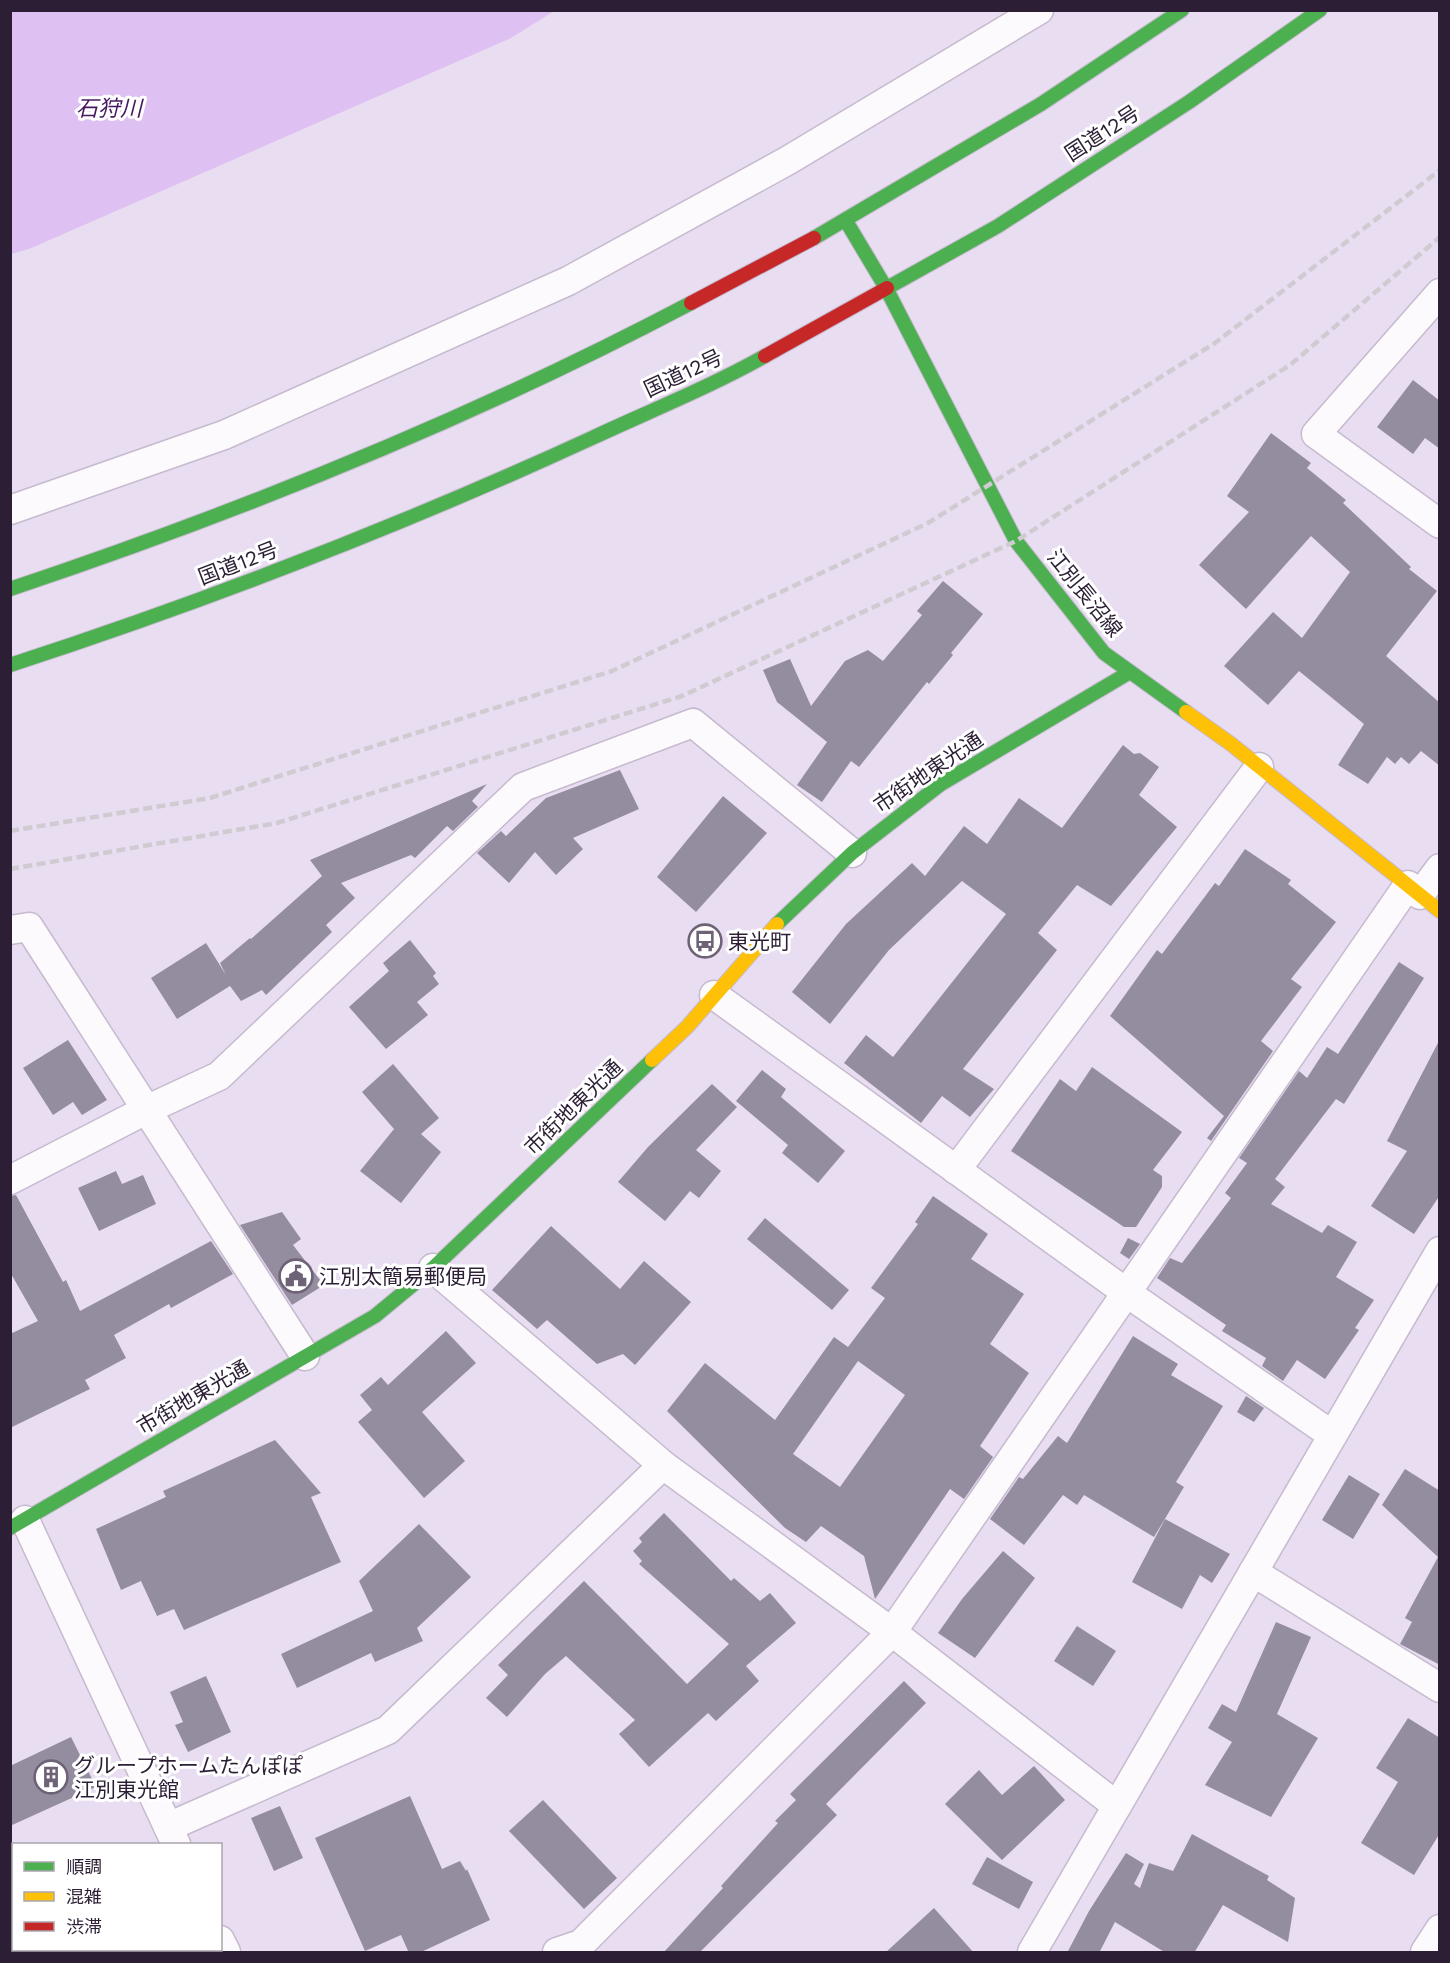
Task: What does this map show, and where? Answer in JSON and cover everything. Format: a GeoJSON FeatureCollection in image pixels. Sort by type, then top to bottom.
{"type":"FeatureCollection","features":[{"type":"Feature","properties":{"kind":"main road"},"geometry":{"type":"LineString","coordinates":[[10,589],[191,525],[524,387],[670,315],[846,221],[1041,104],[1182,10]]}},
{"type":"Feature","properties":{"kind":"main road","name":"国道12号"},"geometry":{"type":"LineString","coordinates":[[10,665],[148,620],[343,546],[490,485],[751,364],[998,226],[1189,102],[1320,10]]}},
{"type":"Feature","properties":{"kind":"main road","name":"江別長沼線"},"geometry":{"type":"LineString","coordinates":[[846,221],[886,288],[1016,541],[1104,653],[1259,767],[1422,897]]}},
{"type":"Feature","properties":{"kind":"main road","name":"市街地東光通"},"geometry":{"type":"LineString","coordinates":[[18,1524],[375,1316],[433,1268],[687,1027],[770,930],[852,853],[941,784],[1130,672]]}},
{"type":"Feature","properties":{"kind":"street"},"geometry":{"type":"LineString","coordinates":[[10,510],[224,435],[568,281],[787,161],[1039,10]]}},
{"type":"Feature","properties":{"kind":"street"},"geometry":{"type":"LineString","coordinates":[[1440,293],[1316,434],[1440,524]]}},
{"type":"Feature","properties":{"kind":"street"},"geometry":{"type":"LineString","coordinates":[[10,1180],[146,1110],[219,1076],[523,787],[693,723],[852,853]]}},
{"type":"Feature","properties":{"kind":"street"},"geometry":{"type":"LineString","coordinates":[[956,1170],[1259,767]]}},
{"type":"Feature","properties":{"kind":"street"},"geometry":{"type":"LineString","coordinates":[[557,1953],[581,1944],[892,1632],[1126,1293],[1422,897],[1440,868]]}},
{"type":"Feature","properties":{"kind":"street"},"geometry":{"type":"LineString","coordinates":[[10,930],[29,927],[305,1356]]}},
{"type":"Feature","properties":{"kind":"street"},"geometry":{"type":"LineString","coordinates":[[714,995],[1126,1293],[1332,1436]]}},
{"type":"Feature","properties":{"kind":"street"},"geometry":{"type":"LineString","coordinates":[[1032,1953],[1440,1251]]}},
{"type":"Feature","properties":{"kind":"street"},"geometry":{"type":"LineString","coordinates":[[433,1268],[663,1465],[892,1632],[1117,1806]]}},
{"type":"Feature","properties":{"kind":"street"},"geometry":{"type":"LineString","coordinates":[[18,1524],[172,1836],[388,1730],[663,1465]]}},
{"type":"Feature","properties":{"kind":"street"},"geometry":{"type":"LineString","coordinates":[[1253,1572],[1440,1688]]}},
{"type":"Feature","properties":{"kind":"street"},"geometry":{"type":"LineString","coordinates":[[1425,1953],[1440,1929]]}},
{"type":"Feature","properties":{"kind":"water","name":"石狩川"},"geometry":{"type":"Polygon","coordinates":[[[11,10],[554,11],[511,38],[29,249],[11,254],[11,10]]]}},
{"type":"Feature","properties":{"kind":"building"},"geometry":{"type":"Polygon","coordinates":[[[1413,380],[1440,401],[1440,449],[1425,438],[1413,454],[1377,427],[1413,380]]]}},
{"type":"Feature","properties":{"kind":"building"},"geometry":{"type":"Polygon","coordinates":[[[1271,433],[1311,463],[1307,468],[1346,500],[1343,503],[1411,567],[1409,569],[1437,591],[1386,656],[1440,703],[1440,766],[1421,751],[1409,764],[1401,757],[1395,764],[1387,757],[1368,784],[1338,765],[1364,724],[1299,671],[1268,705],[1224,666],[1273,612],[1302,638],[1350,572],[1311,536],[1246,609],[1199,565],[1249,512],[1227,496],[1271,433]]]}},
{"type":"Feature","properties":{"kind":"building"},"geometry":{"type":"Polygon","coordinates":[[[943,581],[983,614],[951,653],[953,655],[929,684],[927,682],[859,767],[851,761],[822,802],[797,785],[827,742],[777,702],[763,670],[790,659],[811,706],[845,661],[868,650],[883,661],[922,615],[917,611],[943,581]]]}},
{"type":"Feature","properties":{"kind":"building"},"geometry":{"type":"Polygon","coordinates":[[[1123,745],[1134,754],[1140,753],[1159,767],[1139,795],[1177,827],[1111,906],[1077,885],[1038,933],[1057,950],[963,1069],[994,1089],[970,1117],[942,1096],[921,1123],[844,1063],[866,1035],[893,1057],[1006,914],[962,881],[889,950],[830,1024],[792,992],[846,924],[912,863],[925,876],[964,826],[987,844],[1019,798],[1062,828],[1123,745]]]}},
{"type":"Feature","properties":{"kind":"building"},"geometry":{"type":"Polygon","coordinates":[[[620,770],[639,809],[573,838],[583,849],[556,875],[535,852],[509,883],[477,853],[501,831],[506,836],[546,798],[620,770]]]}},
{"type":"Feature","properties":{"kind":"building"},"geometry":{"type":"Polygon","coordinates":[[[487,784],[472,801],[478,807],[453,831],[447,826],[415,858],[411,855],[341,883],[355,898],[326,925],[332,932],[266,995],[262,990],[241,1001],[230,986],[177,1019],[151,978],[206,943],[226,975],[220,963],[251,939],[322,876],[310,860],[487,784]]]}},
{"type":"Feature","properties":{"kind":"building"},"geometry":{"type":"Polygon","coordinates":[[[723,796],[767,833],[696,912],[657,877],[723,796]]]}},
{"type":"Feature","properties":{"kind":"building"},"geometry":{"type":"Polygon","coordinates":[[[1245,849],[1291,880],[1288,884],[1336,922],[1291,979],[1302,987],[1261,1041],[1273,1051],[1211,1141],[1207,1138],[1224,1116],[1110,1016],[1157,950],[1162,954],[1215,883],[1219,886],[1245,849]]]}},
{"type":"Feature","properties":{"kind":"building"},"geometry":{"type":"Polygon","coordinates":[[[410,940],[436,973],[433,976],[439,984],[417,1002],[428,1015],[386,1049],[349,1007],[389,971],[383,963],[410,940]]]}},
{"type":"Feature","properties":{"kind":"building"},"geometry":{"type":"Polygon","coordinates":[[[1399,962],[1424,978],[1344,1104],[1336,1099],[1275,1179],[1285,1187],[1271,1204],[1322,1233],[1328,1225],[1357,1242],[1336,1277],[1374,1300],[1355,1328],[1359,1330],[1325,1379],[1297,1360],[1283,1381],[1262,1366],[1266,1358],[1222,1331],[1226,1325],[1157,1278],[1170,1258],[1182,1263],[1231,1198],[1225,1193],[1247,1163],[1239,1158],[1299,1071],[1307,1078],[1327,1047],[1338,1054],[1399,962]]]}},
{"type":"Feature","properties":{"kind":"building"},"geometry":{"type":"Polygon","coordinates":[[[1440,1039],[1440,1195],[1414,1234],[1371,1206],[1407,1151],[1387,1141],[1440,1039]]]}},
{"type":"Feature","properties":{"kind":"building"},"geometry":{"type":"Polygon","coordinates":[[[68,1040],[107,1100],[82,1115],[73,1102],[53,1115],[23,1068],[68,1040]]]}},
{"type":"Feature","properties":{"kind":"building"},"geometry":{"type":"Polygon","coordinates":[[[393,1064],[439,1118],[421,1134],[441,1152],[401,1203],[360,1171],[394,1129],[362,1092],[393,1064]]]}},
{"type":"Feature","properties":{"kind":"building"},"geometry":{"type":"Polygon","coordinates":[[[1092,1067],[1182,1132],[1153,1170],[1162,1176],[1162,1187],[1136,1227],[1124,1227],[1011,1151],[1060,1079],[1076,1091],[1092,1067]]]}},
{"type":"Feature","properties":{"kind":"building"},"geometry":{"type":"Polygon","coordinates":[[[762,1070],[786,1089],[781,1097],[845,1151],[818,1183],[782,1153],[788,1145],[736,1101],[762,1070]]]}},
{"type":"Feature","properties":{"kind":"building"},"geometry":{"type":"Polygon","coordinates":[[[712,1084],[737,1107],[696,1150],[721,1171],[699,1198],[690,1191],[665,1221],[618,1182],[648,1147],[712,1084]]]}},
{"type":"Feature","properties":{"kind":"building"},"geometry":{"type":"Polygon","coordinates":[[[116,1171],[122,1184],[143,1175],[156,1204],[99,1231],[78,1188],[116,1171]]]}},
{"type":"Feature","properties":{"kind":"building"},"geometry":{"type":"Polygon","coordinates":[[[16,1195],[63,1282],[66,1280],[80,1311],[211,1241],[233,1274],[171,1308],[169,1304],[114,1335],[126,1358],[85,1380],[90,1389],[10,1428],[10,1334],[38,1321],[10,1272],[10,1196],[16,1195]]]}},
{"type":"Feature","properties":{"kind":"building"},"geometry":{"type":"Polygon","coordinates":[[[933,1196],[988,1234],[971,1259],[1024,1294],[990,1344],[1029,1373],[980,1446],[993,1457],[964,1499],[950,1489],[875,1599],[864,1556],[821,1526],[806,1542],[785,1528],[667,1411],[705,1363],[775,1420],[834,1337],[848,1347],[885,1298],[871,1288],[918,1224],[915,1222],[933,1196]],[[858,1361],[793,1454],[840,1487],[905,1395],[858,1361]]]}},
{"type":"Feature","properties":{"kind":"building"},"geometry":{"type":"Polygon","coordinates":[[[282,1212],[301,1239],[293,1245],[324,1285],[292,1305],[240,1225],[282,1212]]]}},
{"type":"Feature","properties":{"kind":"building"},"geometry":{"type":"Polygon","coordinates":[[[765,1218],[849,1290],[832,1310],[747,1239],[765,1218]]]}},
{"type":"Feature","properties":{"kind":"building"},"geometry":{"type":"Polygon","coordinates":[[[551,1226],[620,1289],[644,1261],[691,1302],[635,1365],[623,1354],[597,1364],[547,1320],[537,1329],[492,1290],[551,1226]]]}},
{"type":"Feature","properties":{"kind":"building"},"geometry":{"type":"Polygon","coordinates":[[[1128,1238],[1140,1244],[1129,1259],[1120,1253],[1128,1238]]]}},
{"type":"Feature","properties":{"kind":"building"},"geometry":{"type":"Polygon","coordinates":[[[446,1331],[476,1363],[422,1412],[465,1461],[424,1498],[358,1422],[372,1410],[360,1395],[381,1377],[388,1385],[446,1331]]]}},
{"type":"Feature","properties":{"kind":"building"},"geometry":{"type":"Polygon","coordinates":[[[1133,1336],[1178,1364],[1171,1375],[1223,1406],[1176,1482],[1184,1487],[1154,1537],[1084,1495],[1077,1505],[1063,1495],[1024,1545],[990,1519],[1019,1477],[1023,1479],[1058,1436],[1067,1443],[1133,1336]]]}},
{"type":"Feature","properties":{"kind":"building"},"geometry":{"type":"Polygon","coordinates":[[[1246,1396],[1264,1408],[1254,1422],[1237,1412],[1246,1396]]]}},
{"type":"Feature","properties":{"kind":"building"},"geometry":{"type":"Polygon","coordinates":[[[275,1440],[321,1493],[311,1497],[341,1562],[184,1630],[174,1609],[157,1616],[141,1581],[121,1590],[96,1529],[166,1497],[163,1491],[275,1440]]]}},
{"type":"Feature","properties":{"kind":"building"},"geometry":{"type":"Polygon","coordinates":[[[1405,1469],[1440,1491],[1440,1665],[1400,1644],[1412,1622],[1405,1618],[1438,1557],[1382,1505],[1405,1469]]]}},
{"type":"Feature","properties":{"kind":"building"},"geometry":{"type":"Polygon","coordinates":[[[1349,1475],[1380,1494],[1353,1539],[1322,1520],[1349,1475]]]}},
{"type":"Feature","properties":{"kind":"building"},"geometry":{"type":"Polygon","coordinates":[[[664,1513],[731,1581],[734,1578],[760,1601],[770,1593],[796,1623],[746,1666],[759,1681],[716,1721],[708,1713],[649,1767],[619,1734],[635,1720],[566,1656],[545,1674],[507,1717],[486,1698],[508,1675],[498,1665],[584,1581],[687,1684],[729,1644],[639,1564],[642,1561],[633,1551],[642,1542],[639,1538],[664,1513]]]}},
{"type":"Feature","properties":{"kind":"building"},"geometry":{"type":"Polygon","coordinates":[[[1165,1519],[1230,1554],[1212,1583],[1200,1575],[1182,1609],[1132,1582],[1165,1519]]]}},
{"type":"Feature","properties":{"kind":"building"},"geometry":{"type":"Polygon","coordinates":[[[419,1524],[471,1577],[417,1628],[423,1641],[375,1662],[371,1653],[297,1688],[281,1654],[373,1611],[359,1581],[419,1524]]]}},
{"type":"Feature","properties":{"kind":"building"},"geometry":{"type":"Polygon","coordinates":[[[1003,1551],[1035,1578],[975,1658],[938,1633],[962,1599],[1003,1551]]]}},
{"type":"Feature","properties":{"kind":"building"},"geometry":{"type":"Polygon","coordinates":[[[1276,1622],[1311,1637],[1277,1714],[1318,1738],[1271,1817],[1205,1785],[1232,1742],[1208,1728],[1222,1704],[1236,1712],[1276,1622]]]}},
{"type":"Feature","properties":{"kind":"building"},"geometry":{"type":"Polygon","coordinates":[[[1077,1626],[1116,1651],[1093,1686],[1054,1661],[1077,1626]]]}},
{"type":"Feature","properties":{"kind":"building"},"geometry":{"type":"Polygon","coordinates":[[[206,1676],[231,1732],[188,1752],[175,1725],[183,1722],[170,1692],[206,1676]]]}},
{"type":"Feature","properties":{"kind":"building"},"geometry":{"type":"Polygon","coordinates":[[[904,1681],[926,1703],[826,1804],[837,1815],[699,1953],[663,1953],[723,1888],[721,1886],[778,1823],[775,1821],[796,1800],[790,1794],[904,1681]]]}},
{"type":"Feature","properties":{"kind":"building"},"geometry":{"type":"Polygon","coordinates":[[[1408,1718],[1440,1738],[1440,1833],[1414,1875],[1361,1843],[1398,1782],[1376,1768],[1408,1718]]]}},
{"type":"Feature","properties":{"kind":"building","name":"グループホームたんぽぽ 江別東光館"},"geometry":{"type":"Polygon","coordinates":[[[71,1737],[96,1787],[10,1826],[10,1766],[71,1737]]]}},
{"type":"Feature","properties":{"kind":"building"},"geometry":{"type":"Polygon","coordinates":[[[1034,1766],[1065,1800],[1002,1860],[945,1804],[979,1770],[1002,1795],[1034,1766]]]}},
{"type":"Feature","properties":{"kind":"building"},"geometry":{"type":"Polygon","coordinates":[[[410,1796],[442,1869],[460,1861],[466,1871],[467,1869],[490,1920],[419,1953],[409,1953],[401,1935],[365,1951],[315,1838],[410,1796]]]}},
{"type":"Feature","properties":{"kind":"building"},"geometry":{"type":"Polygon","coordinates":[[[543,1800],[617,1878],[584,1909],[509,1831],[543,1800]]]}},
{"type":"Feature","properties":{"kind":"building"},"geometry":{"type":"Polygon","coordinates":[[[280,1806],[303,1858],[274,1871],[251,1818],[280,1806]]]}},
{"type":"Feature","properties":{"kind":"building"},"geometry":{"type":"Polygon","coordinates":[[[1192,1834],[1269,1876],[1267,1880],[1295,1898],[1288,1942],[1223,1905],[1194,1953],[1166,1953],[1115,1922],[1099,1953],[1067,1953],[1089,1911],[1126,1853],[1144,1864],[1134,1884],[1140,1888],[1149,1863],[1173,1871],[1192,1834]]]}},
{"type":"Feature","properties":{"kind":"building"},"geometry":{"type":"Polygon","coordinates":[[[987,1857],[1033,1882],[1019,1909],[972,1884],[987,1857]]]}},
{"type":"Feature","properties":{"kind":"building"},"geometry":{"type":"Polygon","coordinates":[[[934,1908],[974,1953],[885,1953],[934,1908]]]}},
{"type":"Feature","properties":{"kind":"railway"},"geometry":{"type":"LineString","coordinates":[[10,831],[210,798],[612,671],[928,523],[1215,343],[1440,170]]}},
{"type":"Feature","properties":{"kind":"railway"},"geometry":{"type":"LineString","coordinates":[[10,869],[277,823],[682,696],[1016,541],[1290,365],[1440,237]]}},
{"type":"Feature","properties":{"kind":"traffic: fast"},"geometry":{"type":"LineString","coordinates":[[814,238],[1041,104],[1182,10]]}},
{"type":"Feature","properties":{"kind":"traffic: fast"},"geometry":{"type":"LineString","coordinates":[[887,288],[998,226],[1189,102],[1320,10]]}},
{"type":"Feature","properties":{"kind":"traffic: fast"},"geometry":{"type":"LineString","coordinates":[[846,221],[886,288],[1016,541],[1104,653],[1186,712]]}},
{"type":"Feature","properties":{"kind":"traffic: fast"},"geometry":{"type":"LineString","coordinates":[[10,589],[184,528],[356,460],[525,385],[691,303]]}},
{"type":"Feature","properties":{"kind":"traffic: fast"},"geometry":{"type":"LineString","coordinates":[[10,665],[232,588],[377,531],[521,470],[723,378],[765,356]]}},
{"type":"Feature","properties":{"kind":"traffic: fast"},"geometry":{"type":"LineString","coordinates":[[777,924],[852,853],[941,784],[1130,672]]}},
{"type":"Feature","properties":{"kind":"traffic: fast"},"geometry":{"type":"LineString","coordinates":[[10,1528],[375,1316],[433,1268],[652,1060]]}},
{"type":"Feature","properties":{"kind":"traffic: slow"},"geometry":{"type":"LineString","coordinates":[[1186,712],[1231,744],[1440,911]]}},
{"type":"Feature","properties":{"kind":"traffic: slow"},"geometry":{"type":"LineString","coordinates":[[652,1060],[687,1027],[777,924]]}},
{"type":"Feature","properties":{"kind":"traffic: jam"},"geometry":{"type":"LineString","coordinates":[[691,303],[814,238]]}},
{"type":"Feature","properties":{"kind":"traffic: jam"},"geometry":{"type":"LineString","coordinates":[[765,356],[887,288]]}},
{"type":"Feature","properties":{"kind":"place","name":"東光町"},"geometry":{"type":"Point","coordinates":[705,941]}},
{"type":"Feature","properties":{"kind":"place","name":"江別太簡易郵便局"},"geometry":{"type":"Point","coordinates":[296,1276]}},
{"type":"Feature","properties":{"kind":"place","name":"グループホームたんぽぽ 江別東光館"},"geometry":{"type":"Point","coordinates":[51,1777]}}]}
